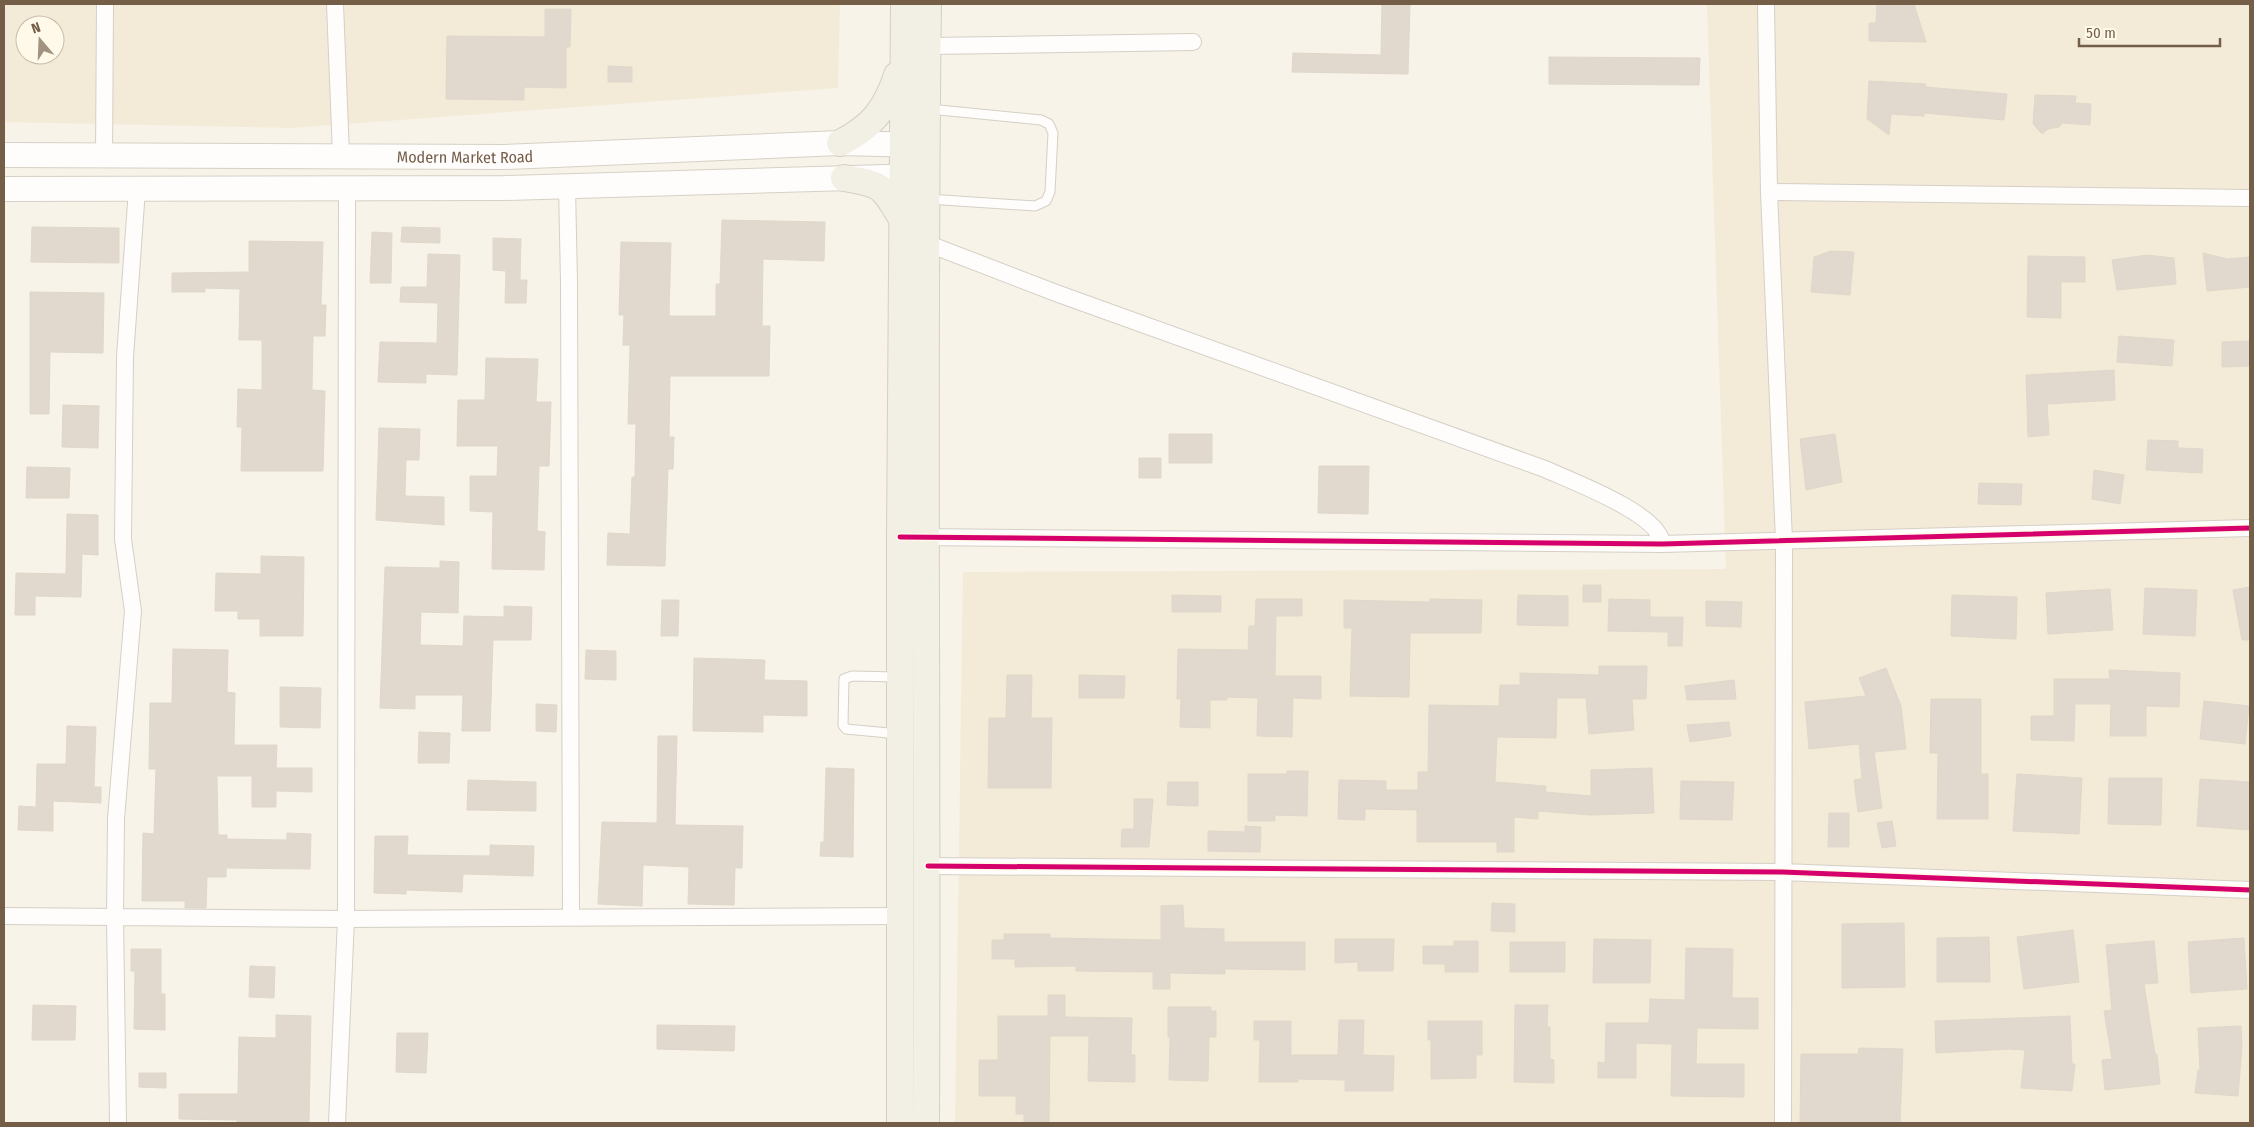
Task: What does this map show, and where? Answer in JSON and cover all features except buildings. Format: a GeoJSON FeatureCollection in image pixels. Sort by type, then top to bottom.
{"type":"FeatureCollection","features":[{"type":"Feature","properties":{"kind":"main road"},"geometry":{"type":"LineString","coordinates":[[904,4],[903,58],[926,243],[928,538],[926,1123]]}},
{"type":"Feature","properties":{"kind":"main road"},"geometry":{"type":"LineString","coordinates":[[914,144],[927,109],[928,4]]}},
{"type":"Feature","properties":{"kind":"main road"},"geometry":{"type":"LineString","coordinates":[[840,143],[863,129],[884,107],[903,58]]}},
{"type":"Feature","properties":{"kind":"main road"},"geometry":{"type":"LineString","coordinates":[[844,178],[873,183],[880,187],[902,219]]}},
{"type":"Feature","properties":{"kind":"main road"},"geometry":{"type":"LineString","coordinates":[[900,1123],[902,219],[918,183]]}},
{"type":"Feature","properties":{"kind":"street"},"geometry":{"type":"LineString","coordinates":[[104,156],[105,4]]}},
{"type":"Feature","properties":{"kind":"street"},"geometry":{"type":"LineString","coordinates":[[335,4],[341,155]]}},
{"type":"Feature","properties":{"kind":"street"},"geometry":{"type":"LineString","coordinates":[[1766,4],[1769,192],[1784,541],[1783,1123]]}},
{"type":"Feature","properties":{"kind":"street"},"geometry":{"type":"LineString","coordinates":[[928,46],[1193,42]]}},
{"type":"Feature","properties":{"kind":"street","name":"Modern Market Road"},"geometry":{"type":"LineString","coordinates":[[4,155],[505,157],[840,143],[914,144]]}},
{"type":"Feature","properties":{"kind":"street"},"geometry":{"type":"LineString","coordinates":[[505,157],[505,188]]}},
{"type":"Feature","properties":{"kind":"street","name":"Modern Market Road"},"geometry":{"type":"LineString","coordinates":[[4,189],[505,188],[844,178],[918,183]]}},
{"type":"Feature","properties":{"kind":"street"},"geometry":{"type":"LineString","coordinates":[[567,186],[571,916]]}},
{"type":"Feature","properties":{"kind":"street"},"geometry":{"type":"LineString","coordinates":[[337,1123],[346,918],[347,188]]}},
{"type":"Feature","properties":{"kind":"street"},"geometry":{"type":"LineString","coordinates":[[118,1123],[115,918],[116,818],[133,611],[123,540],[125,357],[137,189]]}},
{"type":"Feature","properties":{"kind":"street"},"geometry":{"type":"LineString","coordinates":[[1769,192],[2250,198]]}},
{"type":"Feature","properties":{"kind":"street"},"geometry":{"type":"LineString","coordinates":[[926,243],[1056,293],[1545,469],[1644,517],[1657,530],[1662,544]]}},
{"type":"Feature","properties":{"kind":"street"},"geometry":{"type":"LineString","coordinates":[[900,537],[1662,544],[2250,528]]}},
{"type":"Feature","properties":{"kind":"street"},"geometry":{"type":"LineString","coordinates":[[928,866],[1782,872],[2250,890]]}},
{"type":"Feature","properties":{"kind":"street"},"geometry":{"type":"LineString","coordinates":[[4,916],[346,918],[900,916]]}},
{"type":"Feature","properties":{"kind":"lane"},"geometry":{"type":"LineString","coordinates":[[918,183],[1035,206],[1046,201],[1050,192],[1054,133],[1049,124],[1041,120],[927,109]]}},
{"type":"Feature","properties":{"kind":"lane"},"geometry":{"type":"LineString","coordinates":[[900,678],[852,676],[844,679],[843,725],[846,729],[900,734]]}},
{"type":"Feature","properties":{"kind":"shaded area"},"geometry":{"type":"Polygon","coordinates":[[[4,4],[840,4],[838,88],[290,128],[4,122],[4,4]]]}},
{"type":"Feature","properties":{"kind":"shaded area"},"geometry":{"type":"Polygon","coordinates":[[[1707,4],[2250,4],[2250,1123],[955,1123],[963,572],[1726,569],[1707,4]]]}},
{"type":"Feature","properties":{"kind":"cycle path"},"geometry":{"type":"LineString","coordinates":[[900,537],[1662,544],[2250,528]]}},
{"type":"Feature","properties":{"kind":"cycle path"},"geometry":{"type":"LineString","coordinates":[[928,866],[1782,872],[2250,890]]}}]}
